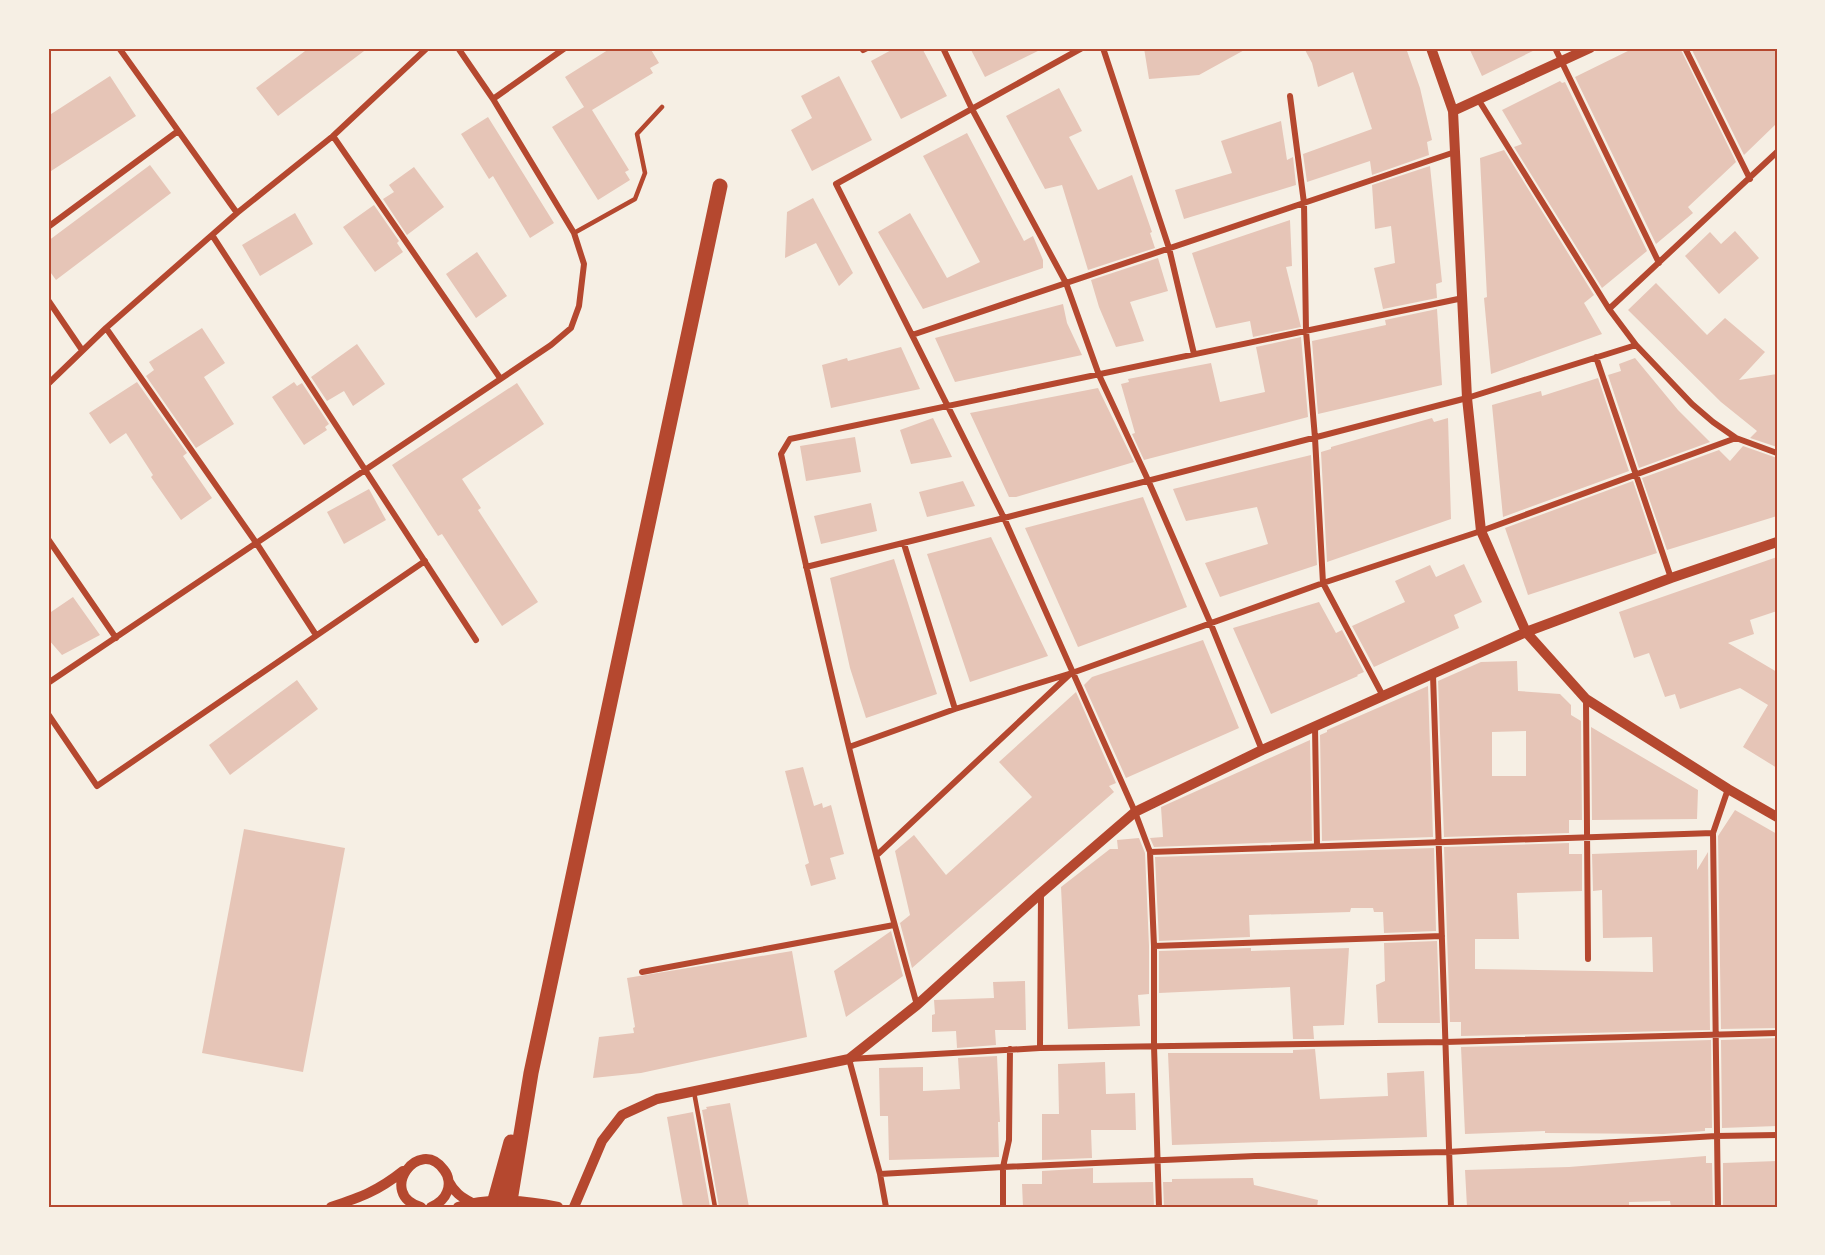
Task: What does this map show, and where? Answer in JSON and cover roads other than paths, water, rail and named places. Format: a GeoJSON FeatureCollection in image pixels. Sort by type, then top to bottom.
{"type":"FeatureCollection","features":[{"type":"Feature","properties":{"kind":"main road"},"geometry":{"type":"LineString","coordinates":[[493,1207],[531,1073],[720,186]]}},
{"type":"Feature","properties":{"kind":"main road"},"geometry":{"type":"LineString","coordinates":[[516,1205],[531,1073]]}},
{"type":"Feature","properties":{"kind":"street"},"geometry":{"type":"LineString","coordinates":[[119,48],[237,213]]}},
{"type":"Feature","properties":{"kind":"street"},"geometry":{"type":"LineString","coordinates":[[48,384],[106,328],[237,213],[333,136],[427,48]]}},
{"type":"Feature","properties":{"kind":"street"},"geometry":{"type":"LineString","coordinates":[[48,683],[551,345],[570,328],[579,306],[584,264],[574,232],[493,99],[458,48]]}},
{"type":"Feature","properties":{"kind":"street"},"geometry":{"type":"LineString","coordinates":[[493,99],[565,48]]}},
{"type":"Feature","properties":{"kind":"street"},"geometry":{"type":"LineString","coordinates":[[943,48],[972,109],[1066,283],[1099,375],[1210,622],[1262,750]]}},
{"type":"Feature","properties":{"kind":"street"},"geometry":{"type":"LineString","coordinates":[[1082,48],[836,184],[1004,518],[1136,812],[1150,852],[1159,1207]]}},
{"type":"Feature","properties":{"kind":"street"},"geometry":{"type":"LineString","coordinates":[[1103,48],[1169,248],[1194,354]]}},
{"type":"Feature","properties":{"kind":"street"},"geometry":{"type":"LineString","coordinates":[[1431,48],[1453,111],[1467,398],[1481,531],[1526,632],[1586,699],[1728,789],[1777,817]]}},
{"type":"Feature","properties":{"kind":"street"},"geometry":{"type":"LineString","coordinates":[[1555,48],[1659,263]]}},
{"type":"Feature","properties":{"kind":"street"},"geometry":{"type":"LineString","coordinates":[[1453,111],[1590,48]]}},
{"type":"Feature","properties":{"kind":"street"},"geometry":{"type":"LineString","coordinates":[[1685,48],[1750,179]]}},
{"type":"Feature","properties":{"kind":"street"},"geometry":{"type":"LineString","coordinates":[[1290,96],[1304,202],[1306,331],[1323,583],[1383,697]]}},
{"type":"Feature","properties":{"kind":"street"},"geometry":{"type":"LineString","coordinates":[[1478,99],[1609,309],[1636,345],[1692,404],[1736,438],[1777,453]]}},
{"type":"Feature","properties":{"kind":"street"},"geometry":{"type":"LineString","coordinates":[[48,226],[178,131]]}},
{"type":"Feature","properties":{"kind":"street"},"geometry":{"type":"LineString","coordinates":[[333,136],[500,378]]}},
{"type":"Feature","properties":{"kind":"street"},"geometry":{"type":"LineString","coordinates":[[912,335],[1455,152]]}},
{"type":"Feature","properties":{"kind":"street"},"geometry":{"type":"LineString","coordinates":[[1609,309],[1777,152]]}},
{"type":"Feature","properties":{"kind":"street"},"geometry":{"type":"LineString","coordinates":[[212,235],[476,640]]}},
{"type":"Feature","properties":{"kind":"street"},"geometry":{"type":"LineString","coordinates":[[917,1005],[894,925],[806,567],[781,454],[790,439],[1463,298]]}},
{"type":"Feature","properties":{"kind":"street"},"geometry":{"type":"LineString","coordinates":[[48,300],[82,350]]}},
{"type":"Feature","properties":{"kind":"street"},"geometry":{"type":"LineString","coordinates":[[106,328],[257,544],[316,635]]}},
{"type":"Feature","properties":{"kind":"street"},"geometry":{"type":"LineString","coordinates":[[806,567],[904,544],[1467,398],[1636,345]]}},
{"type":"Feature","properties":{"kind":"street"},"geometry":{"type":"LineString","coordinates":[[1596,357],[1671,578]]}},
{"type":"Feature","properties":{"kind":"street"},"geometry":{"type":"LineString","coordinates":[[849,747],[955,709],[1072,673],[1210,622],[1481,531],[1736,438]]}},
{"type":"Feature","properties":{"kind":"street"},"geometry":{"type":"LineString","coordinates":[[48,539],[116,638]]}},
{"type":"Feature","properties":{"kind":"street"},"geometry":{"type":"LineString","coordinates":[[849,1059],[917,1005],[1041,893],[1136,812],[1262,750],[1526,632],[1671,578],[1777,542]]}},
{"type":"Feature","properties":{"kind":"street"},"geometry":{"type":"LineString","coordinates":[[904,544],[955,709]]}},
{"type":"Feature","properties":{"kind":"street"},"geometry":{"type":"LineString","coordinates":[[48,714],[97,786],[425,561]]}},
{"type":"Feature","properties":{"kind":"street"},"geometry":{"type":"LineString","coordinates":[[877,855],[1072,673]]}},
{"type":"Feature","properties":{"kind":"street"},"geometry":{"type":"LineString","coordinates":[[1433,675],[1451,1207]]}},
{"type":"Feature","properties":{"kind":"street"},"geometry":{"type":"LineString","coordinates":[[1586,699],[1588,958]]}},
{"type":"Feature","properties":{"kind":"street"},"geometry":{"type":"LineString","coordinates":[[1315,727],[1317,846]]}},
{"type":"Feature","properties":{"kind":"street"},"geometry":{"type":"LineString","coordinates":[[1718,1207],[1713,833],[1728,789]]}},
{"type":"Feature","properties":{"kind":"street"},"geometry":{"type":"LineString","coordinates":[[1150,852],[1713,833]]}},
{"type":"Feature","properties":{"kind":"street"},"geometry":{"type":"LineString","coordinates":[[1040,1048],[1041,893]]}},
{"type":"Feature","properties":{"kind":"street"},"geometry":{"type":"LineString","coordinates":[[642,972],[894,925]]}},
{"type":"Feature","properties":{"kind":"street"},"geometry":{"type":"LineString","coordinates":[[1154,946],[1442,936]]}},
{"type":"Feature","properties":{"kind":"street"},"geometry":{"type":"LineString","coordinates":[[574,1207],[602,1142],[622,1115],[657,1099],[849,1059],[1040,1048],[1445,1042],[1777,1033]]}},
{"type":"Feature","properties":{"kind":"street"},"geometry":{"type":"LineString","coordinates":[[1003,1207],[1003,1167],[1009,1140],[1010,1049]]}},
{"type":"Feature","properties":{"kind":"street"},"geometry":{"type":"LineString","coordinates":[[849,1059],[880,1174],[886,1207]]}},
{"type":"Feature","properties":{"kind":"street"},"geometry":{"type":"LineString","coordinates":[[880,1174],[1158,1160],[1448,1152],[1716,1136],[1777,1135]]}},
{"type":"Feature","properties":{"kind":"street"},"geometry":{"type":"LineString","coordinates":[[331,1207],[371,1194],[421,1160],[435,1162],[447,1174],[453,1190],[472,1203]]}},
{"type":"Feature","properties":{"kind":"street"},"geometry":{"type":"LineString","coordinates":[[402,1207],[404,1194],[402,1179],[408,1167]]}},
{"type":"Feature","properties":{"kind":"street"},"geometry":{"type":"LineString","coordinates":[[430,1207],[443,1202],[449,1182]]}},
{"type":"Feature","properties":{"kind":"street"},"geometry":{"type":"LineString","coordinates":[[404,1194],[408,1201],[421,1207]]}},
{"type":"Feature","properties":{"kind":"street"},"geometry":{"type":"LineString","coordinates":[[458,1207],[472,1203],[558,1207]]}},
{"type":"Feature","properties":{"kind":"lane"},"geometry":{"type":"LineString","coordinates":[[574,232],[635,199],[645,173],[637,134],[662,107]]}},
{"type":"Feature","properties":{"kind":"lane"},"geometry":{"type":"LineString","coordinates":[[694,1092],[716,1207]]}}]}
